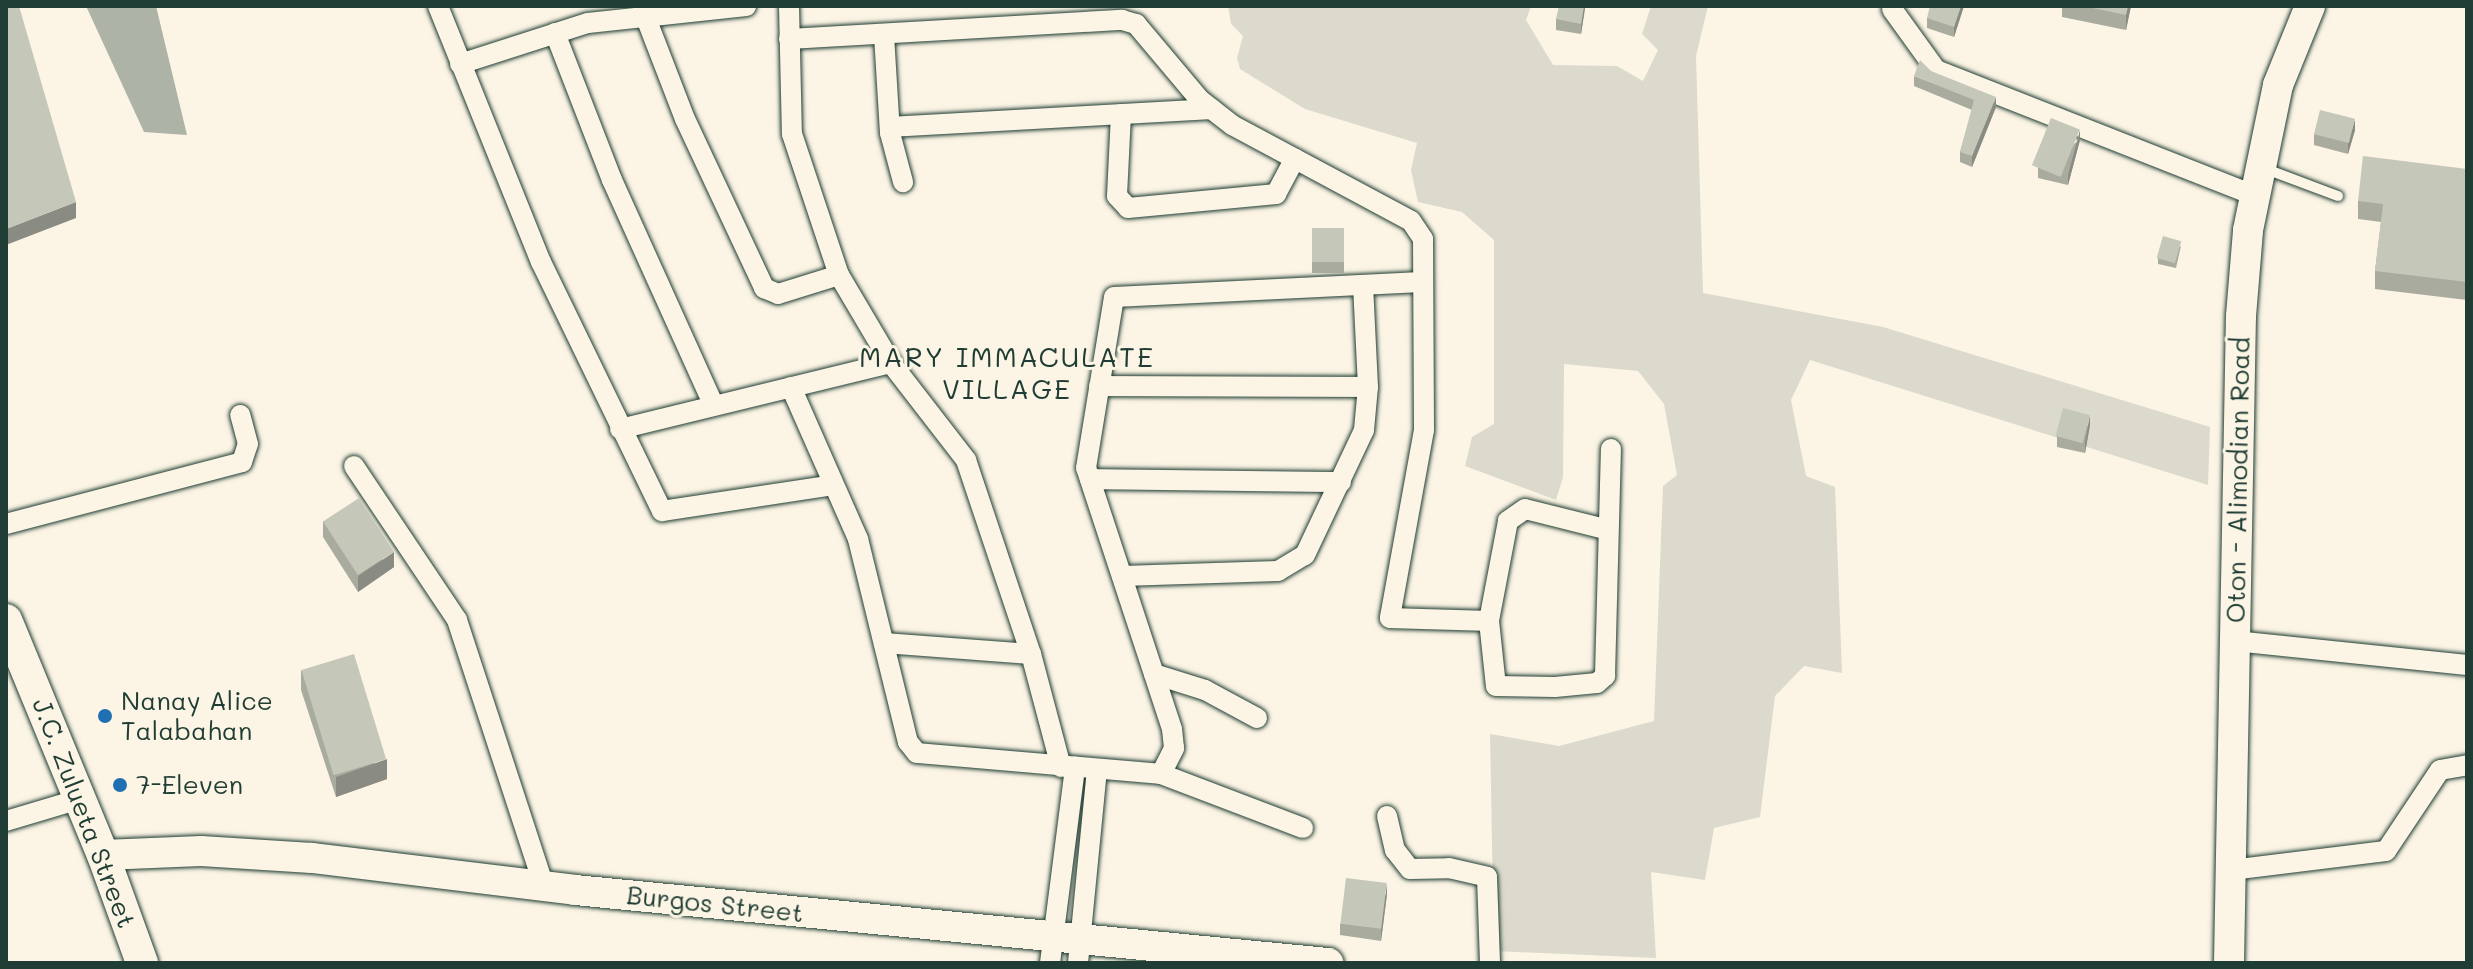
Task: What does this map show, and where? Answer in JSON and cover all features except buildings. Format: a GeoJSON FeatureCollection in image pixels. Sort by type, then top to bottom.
{"type":"FeatureCollection","features":[{"type":"Feature","properties":{"kind":"main road","name":"J.C. Zulueta Street"},"geometry":{"type":"LineString","coordinates":[[6,620],[17,671],[80,799],[142,963]]}},
{"type":"Feature","properties":{"kind":"street"},"geometry":{"type":"LineString","coordinates":[[438,6],[541,262],[657,503],[670,513],[833,485]]}},
{"type":"Feature","properties":{"kind":"street"},"geometry":{"type":"LineString","coordinates":[[460,64],[588,23],[746,6]]}},
{"type":"Feature","properties":{"kind":"street"},"geometry":{"type":"LineString","coordinates":[[789,6],[792,134],[839,275],[891,363],[966,460],[1068,767],[1050,950]]}},
{"type":"Feature","properties":{"kind":"street","name":"Oton - Alimodian Road"},"geometry":{"type":"LineString","coordinates":[[2229,963],[2241,316],[2257,181],[2278,85],[2310,6]]}},
{"type":"Feature","properties":{"kind":"street"},"geometry":{"type":"LineString","coordinates":[[1892,9],[1936,70],[2257,181]]}},
{"type":"Feature","properties":{"kind":"street"},"geometry":{"type":"LineString","coordinates":[[646,18],[685,119],[764,288],[778,294],[839,275]]}},
{"type":"Feature","properties":{"kind":"street"},"geometry":{"type":"LineString","coordinates":[[789,39],[1122,20],[1147,35],[1211,109],[1295,159],[1411,221],[1423,239],[1424,430],[1390,618],[1489,621]]}},
{"type":"Feature","properties":{"kind":"street"},"geometry":{"type":"LineString","coordinates":[[555,33],[612,180],[713,404]]}},
{"type":"Feature","properties":{"kind":"street"},"geometry":{"type":"LineString","coordinates":[[884,35],[890,127],[903,182]]}},
{"type":"Feature","properties":{"kind":"street"},"geometry":{"type":"LineString","coordinates":[[890,127],[1211,109]]}},
{"type":"Feature","properties":{"kind":"street"},"geometry":{"type":"LineString","coordinates":[[1121,114],[1117,196],[1128,208],[1276,194],[1295,159]]}},
{"type":"Feature","properties":{"kind":"street"},"geometry":{"type":"LineString","coordinates":[[1161,774],[1174,748],[1154,674],[1086,468],[1114,297],[1422,282]]}},
{"type":"Feature","properties":{"kind":"street"},"geometry":{"type":"LineString","coordinates":[[1122,576],[1278,571],[1305,555],[1364,430],[1368,387],[1363,285]]}},
{"type":"Feature","properties":{"kind":"street"},"geometry":{"type":"LineString","coordinates":[[620,429],[891,363]]}},
{"type":"Feature","properties":{"kind":"street"},"geometry":{"type":"LineString","coordinates":[[1099,386],[1368,387]]}},
{"type":"Feature","properties":{"kind":"street"},"geometry":{"type":"LineString","coordinates":[[791,387],[858,539],[908,742],[917,753],[1161,774],[1303,828]]}},
{"type":"Feature","properties":{"kind":"street"},"geometry":{"type":"LineString","coordinates":[[6,524],[242,462],[248,444],[240,415]]}},
{"type":"Feature","properties":{"kind":"street"},"geometry":{"type":"LineString","coordinates":[[1605,529],[1525,509],[1508,521],[1489,621],[1496,686],[1555,687],[1602,680],[1605,529],[1611,449]]}},
{"type":"Feature","properties":{"kind":"street"},"geometry":{"type":"LineString","coordinates":[[354,466],[457,620],[543,883]]}},
{"type":"Feature","properties":{"kind":"street"},"geometry":{"type":"LineString","coordinates":[[1090,479],[1341,482]]}},
{"type":"Feature","properties":{"kind":"street"},"geometry":{"type":"LineString","coordinates":[[2235,641],[2467,665]]}},
{"type":"Feature","properties":{"kind":"street"},"geometry":{"type":"LineString","coordinates":[[884,643],[1031,654]]}},
{"type":"Feature","properties":{"kind":"street"},"geometry":{"type":"LineString","coordinates":[[1154,674],[1205,690],[1257,718]]}},
{"type":"Feature","properties":{"kind":"street"},"geometry":{"type":"LineString","coordinates":[[2231,870],[2386,851],[2440,770],[2467,765]]}},
{"type":"Feature","properties":{"kind":"street"},"geometry":{"type":"LineString","coordinates":[[1080,952],[1097,770]]}},
{"type":"Feature","properties":{"kind":"street"},"geometry":{"type":"LineString","coordinates":[[6,821],[80,799]]}},
{"type":"Feature","properties":{"kind":"street"},"geometry":{"type":"LineString","coordinates":[[1387,816],[1395,850],[1410,869],[1449,868],[1487,877],[1490,963]]}},
{"type":"Feature","properties":{"kind":"street","name":"Burgos Street"},"geometry":{"type":"LineString","coordinates":[[103,855],[201,851],[312,858],[543,883],[1050,950],[1328,963]]}},
{"type":"Feature","properties":{"kind":"lane"},"geometry":{"type":"LineString","coordinates":[[2257,181],[2338,196]]}},
{"type":"Feature","properties":{"kind":"shaded area"},"geometry":{"type":"Polygon","coordinates":[[[86,6],[156,6],[187,135],[144,132],[86,6]]]}},
{"type":"Feature","properties":{"kind":"shaded area"},"geometry":{"type":"Polygon","coordinates":[[[1228,6],[1531,6],[1526,20],[1553,65],[1617,66],[1643,81],[1658,50],[1642,34],[1651,6],[1708,6],[1696,56],[1703,293],[1883,327],[2210,427],[2208,485],[1810,360],[1791,400],[1806,476],[1835,487],[1842,673],[1804,666],[1775,696],[1760,817],[1714,828],[1705,880],[1651,872],[1656,958],[1494,951],[1490,734],[1559,746],[1654,721],[1663,486],[1677,475],[1664,404],[1638,371],[1564,364],[1563,477],[1556,500],[1465,466],[1472,437],[1494,424],[1494,240],[1462,212],[1418,202],[1411,170],[1417,143],[1305,109],[1240,69],[1237,58],[1243,36],[1231,24],[1228,6]]]}},
{"type":"Feature","properties":{"kind":"place","name":"Nanay Alice Talabahan"},"geometry":{"type":"Point","coordinates":[105,716]}},
{"type":"Feature","properties":{"kind":"place","name":"7-Eleven"},"geometry":{"type":"Point","coordinates":[120,785]}},
{"type":"Feature","properties":{"kind":"district","name":"MARY IMMACULATE VILLAGE"},"geometry":{"type":"Point","coordinates":[1007,372]}}]}
